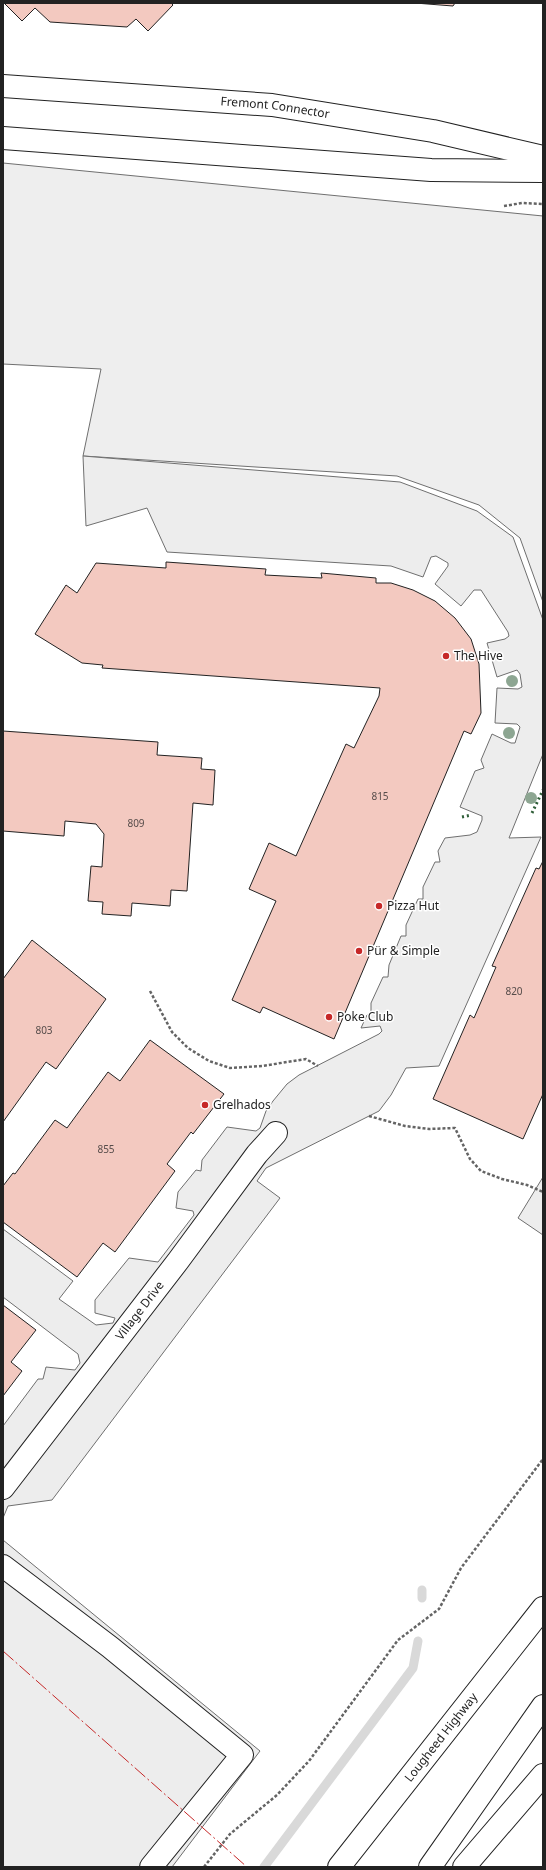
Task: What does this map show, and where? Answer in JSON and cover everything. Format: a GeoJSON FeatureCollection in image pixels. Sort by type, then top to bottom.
{"type":"FeatureCollection","features":[{"type":"Feature","properties":{"kind":"main road","name":"Fremont Connector"},"geometry":{"type":"LineString","coordinates":[[3,86],[272,105],[433,130],[543,157]]}},
{"type":"Feature","properties":{"kind":"main road"},"geometry":{"type":"LineString","coordinates":[[3,138],[431,170],[543,171]]}},
{"type":"Feature","properties":{"kind":"main road","name":"Village Drive"},"geometry":{"type":"LineString","coordinates":[[3,1488],[178,1261],[257,1154],[276,1133]]}},
{"type":"Feature","properties":{"kind":"main road"},"geometry":{"type":"LineString","coordinates":[[3,1566],[110,1647],[242,1755],[151,1867]]}},
{"type":"Feature","properties":{"kind":"main road"},"geometry":{"type":"LineString","coordinates":[[464,1710],[543,1597]]}},
{"type":"Feature","properties":{"kind":"main road","name":"Lougheed Highway"},"geometry":{"type":"LineString","coordinates":[[339,1867],[543,1608]]}},
{"type":"Feature","properties":{"kind":"main road"},"geometry":{"type":"LineString","coordinates":[[430,1867],[543,1706]]}},
{"type":"Feature","properties":{"kind":"main road"},"geometry":{"type":"LineString","coordinates":[[464,1867],[543,1775]]}},
{"type":"Feature","properties":{"kind":"path"},"geometry":{"type":"LineString","coordinates":[[504,206],[522,203],[543,204]]}},
{"type":"Feature","properties":{"kind":"path"},"geometry":{"type":"LineString","coordinates":[[150,991],[172,1032],[188,1048],[209,1061],[230,1068],[262,1066],[306,1059],[318,1066]]}},
{"type":"Feature","properties":{"kind":"path"},"geometry":{"type":"LineString","coordinates":[[369,1116],[405,1126],[429,1129],[455,1128],[470,1158],[481,1171],[502,1179],[527,1184],[543,1192]]}},
{"type":"Feature","properties":{"kind":"path"},"geometry":{"type":"LineString","coordinates":[[204,1867],[230,1834],[277,1795],[310,1761],[398,1640],[438,1609],[461,1568],[543,1459]]}},
{"type":"Feature","properties":{"kind":"shaded area"},"geometry":{"type":"Polygon","coordinates":[[[3,163],[543,216],[543,602],[520,538],[479,505],[397,476],[83,456],[101,369],[3,364],[3,163]]]}},
{"type":"Feature","properties":{"kind":"shaded area"},"geometry":{"type":"Polygon","coordinates":[[[83,456],[400,482],[477,511],[513,537],[543,620],[543,754],[509,838],[541,837],[439,1066],[406,1068],[391,1095],[379,1111],[266,1168],[257,1181],[280,1198],[52,1500],[8,1506],[3,1518],[3,1426],[38,1379],[43,1379],[46,1367],[75,1370],[80,1363],[78,1354],[3,1297],[3,1229],[73,1281],[59,1299],[96,1325],[113,1323],[115,1318],[95,1313],[95,1300],[129,1258],[158,1262],[194,1215],[193,1211],[176,1208],[178,1192],[196,1170],[201,1171],[202,1160],[227,1127],[256,1131],[260,1128],[266,1111],[287,1084],[299,1075],[379,1034],[382,1031],[380,1026],[361,1028],[367,1015],[371,1014],[371,1003],[383,977],[388,977],[389,965],[401,936],[406,936],[406,925],[418,899],[423,899],[423,887],[435,862],[440,862],[438,851],[445,838],[470,835],[477,832],[482,816],[460,807],[475,771],[484,768],[481,760],[492,734],[511,743],[515,743],[520,727],[517,724],[495,723],[497,688],[518,689],[522,687],[520,674],[517,670],[497,677],[487,643],[505,639],[509,636],[508,632],[481,590],[474,590],[461,606],[435,584],[448,566],[448,563],[436,556],[431,557],[423,577],[391,566],[167,552],[147,508],[86,526],[83,456]]]}},
{"type":"Feature","properties":{"kind":"shaded area"},"geometry":{"type":"Polygon","coordinates":[[[543,1177],[543,1235],[518,1218],[543,1177]]]}},
{"type":"Feature","properties":{"kind":"shaded area"},"geometry":{"type":"Polygon","coordinates":[[[3,1540],[260,1751],[172,1867],[3,1867],[3,1540]]]}},
{"type":"Feature","properties":{"kind":"building"},"geometry":{"type":"Polygon","coordinates":[[[4,3],[171,3],[173,5],[148,31],[136,19],[127,27],[50,22],[35,8],[22,21],[4,3]]]}},
{"type":"Feature","properties":{"kind":"building"},"geometry":{"type":"Polygon","coordinates":[[[415,3],[455,3],[453,6],[415,3]]]}},
{"type":"Feature","properties":{"kind":"building"},"geometry":{"type":"Polygon","coordinates":[[[166,562],[266,569],[265,575],[322,578],[321,573],[376,578],[376,583],[391,583],[413,590],[435,601],[455,618],[471,639],[479,664],[481,713],[471,734],[464,731],[334,1039],[263,1007],[260,1013],[232,1000],[276,901],[249,889],[269,843],[296,856],[346,744],[354,748],[379,696],[380,688],[102,668],[103,665],[82,663],[35,634],[66,585],[77,593],[96,563],[166,568],[166,562]]]}},
{"type":"Feature","properties":{"kind":"building"},"geometry":{"type":"Polygon","coordinates":[[[3,731],[158,742],[157,755],[202,758],[201,769],[215,770],[213,805],[193,803],[187,891],[171,890],[170,906],[132,903],[131,916],[102,914],[103,902],[88,901],[91,866],[102,867],[104,834],[96,824],[65,821],[64,836],[3,831],[3,731]]]}},
{"type":"Feature","properties":{"kind":"building"},"geometry":{"type":"Polygon","coordinates":[[[543,861],[543,1094],[523,1139],[433,1099],[470,1015],[474,1018],[496,967],[492,966],[536,868],[539,869],[543,861]]]}},
{"type":"Feature","properties":{"kind":"building"},"geometry":{"type":"Polygon","coordinates":[[[32,940],[106,999],[56,1069],[46,1062],[3,1122],[3,979],[32,940]]]}},
{"type":"Feature","properties":{"kind":"building"},"geometry":{"type":"Polygon","coordinates":[[[150,1040],[224,1094],[193,1134],[191,1132],[167,1164],[175,1171],[115,1252],[103,1243],[77,1277],[3,1222],[3,1186],[13,1173],[15,1174],[55,1120],[67,1128],[108,1072],[120,1081],[150,1040]]]}},
{"type":"Feature","properties":{"kind":"building"},"geometry":{"type":"Polygon","coordinates":[[[3,1305],[36,1330],[11,1362],[22,1371],[3,1396],[3,1305]]]}},
{"type":"Feature","properties":{"kind":"waterway"},"geometry":{"type":"LineString","coordinates":[[422,1590],[422,1598]]}},
{"type":"Feature","properties":{"kind":"waterway"},"geometry":{"type":"LineString","coordinates":[[264,1867],[413,1668],[418,1641]]}},
{"type":"Feature","properties":{"kind":"hedge"},"geometry":{"type":"LineString","coordinates":[[532,813],[543,790]]}},
{"type":"Feature","properties":{"kind":"hedge"},"geometry":{"type":"LineString","coordinates":[[462,817],[471,815]]}},
{"type":"Feature","properties":{"kind":"power"},"geometry":{"type":"LineString","coordinates":[[3,1651],[247,1867]]}},
{"type":"Feature","properties":{"kind":"place","name":"The Hive"},"geometry":{"type":"Point","coordinates":[446,656]}},
{"type":"Feature","properties":{"kind":"place","name":"Pizza Hut"},"geometry":{"type":"Point","coordinates":[379,906]}},
{"type":"Feature","properties":{"kind":"place","name":"Pür & Simple"},"geometry":{"type":"Point","coordinates":[359,951]}},
{"type":"Feature","properties":{"kind":"place","name":"Poke Club"},"geometry":{"type":"Point","coordinates":[329,1017]}},
{"type":"Feature","properties":{"kind":"place","name":"Grelhados"},"geometry":{"type":"Point","coordinates":[205,1105]}}]}
